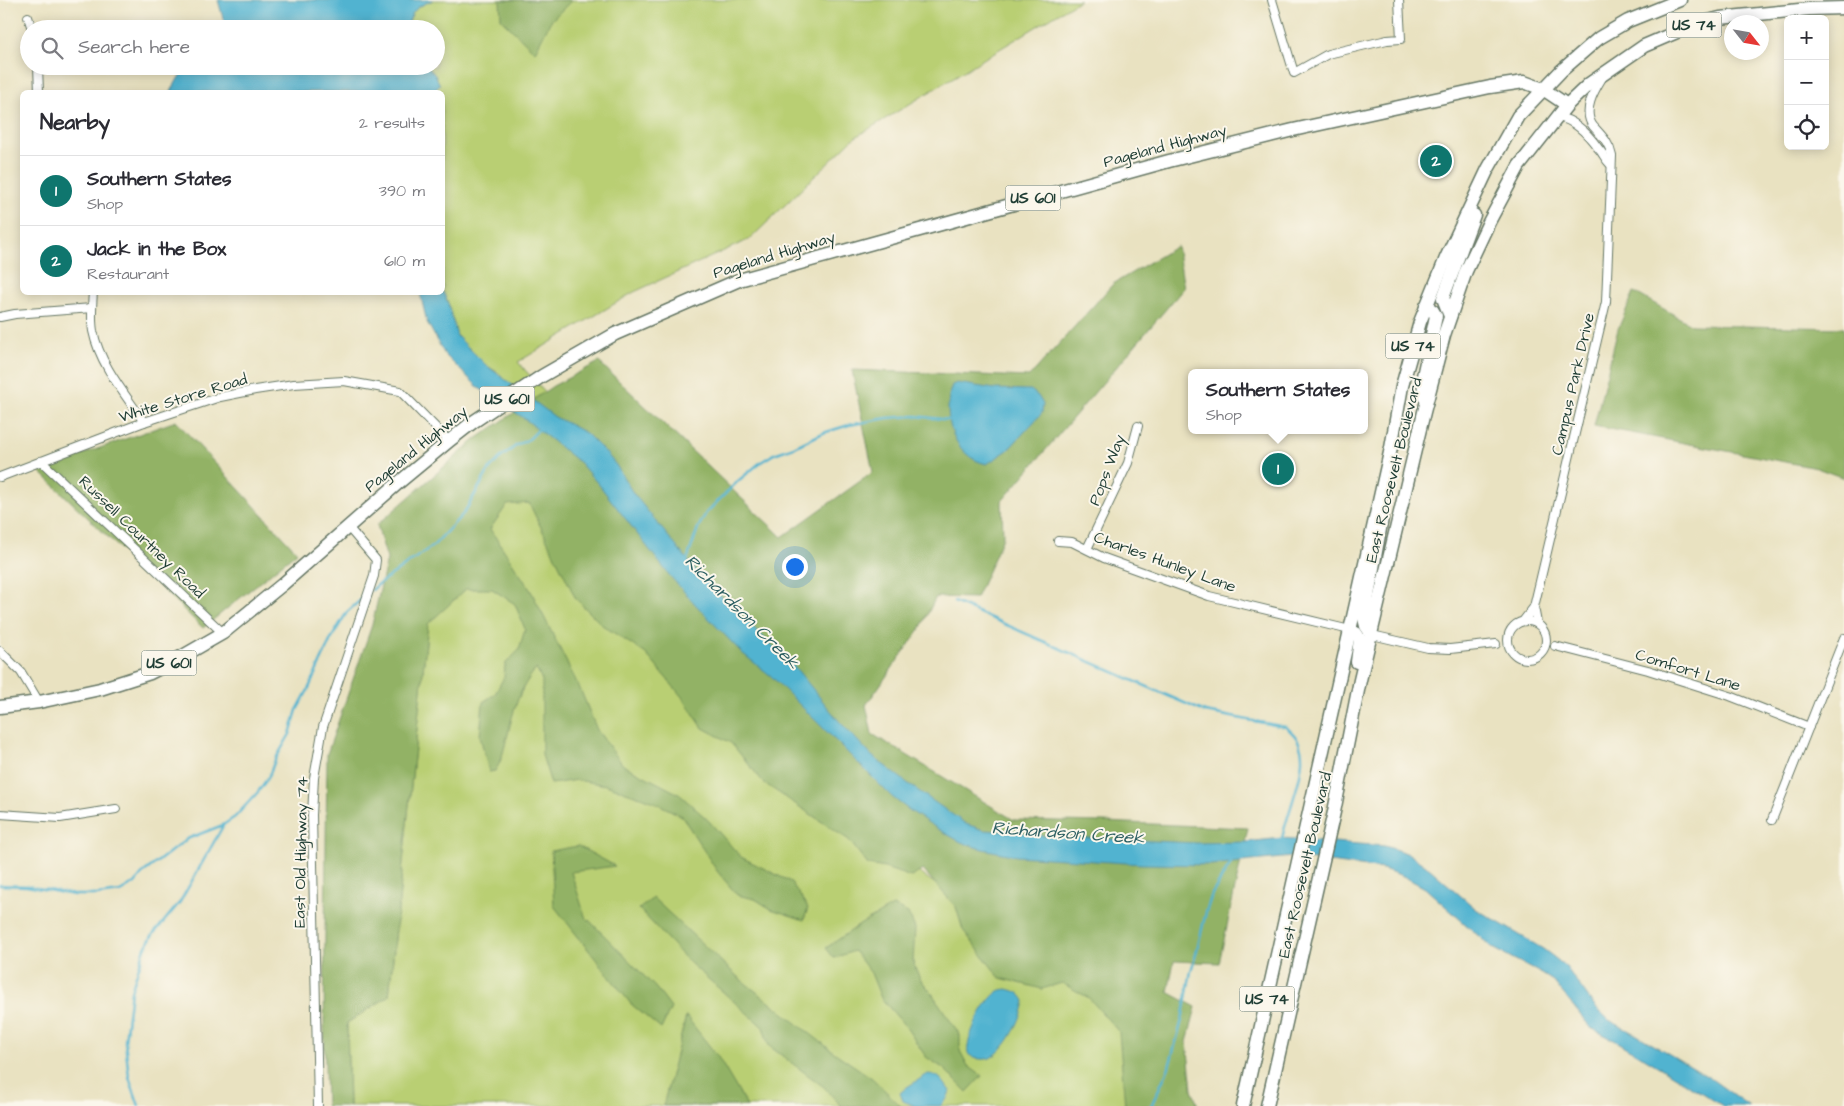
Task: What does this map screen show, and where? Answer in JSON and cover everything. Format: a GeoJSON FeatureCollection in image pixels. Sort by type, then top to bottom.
{"type":"FeatureCollection","features":[{"type":"Feature","properties":{"kind":"highway","name":"East Roosevelt Boulevard"},"geometry":{"type":"LineString","coordinates":[[1243,1106],[1391,448],[1402,386],[1426,306],[1446,258],[1483,180],[1518,116],[1561,71],[1599,38],[1628,20],[1680,0]]}},
{"type":"Feature","properties":{"kind":"highway","name":"East Roosevelt Boulevard"},"geometry":{"type":"LineString","coordinates":[[1267,1106],[1334,812],[1360,680],[1424,412],[1450,316],[1466,271],[1519,166],[1567,105],[1589,84],[1644,46],[1693,25],[1720,18],[1809,9],[1844,8]]}},
{"type":"Feature","properties":{"kind":"highway","name":"Pageland Highway"},"geometry":{"type":"LineString","coordinates":[[0,707],[39,702],[100,689],[150,673],[223,633],[283,584],[397,484],[473,422],[542,376],[615,334],[738,280],[1169,161],[1293,130],[1490,87],[1524,82],[1543,89],[1567,105]]}},
{"type":"Feature","properties":{"kind":"highway"},"geometry":{"type":"LineString","coordinates":[[1450,316],[1443,298],[1483,194],[1483,180]]}},
{"type":"Feature","properties":{"kind":"highway"},"geometry":{"type":"LineString","coordinates":[[1424,412],[1423,376],[1436,316],[1434,311],[1426,306]]}},
{"type":"Feature","properties":{"kind":"highway"},"geometry":{"type":"LineString","coordinates":[[1372,634],[1366,626],[1364,618],[1380,535],[1383,509],[1382,483]]}},
{"type":"Feature","properties":{"kind":"highway"},"geometry":{"type":"LineString","coordinates":[[1344,763],[1346,720],[1361,642],[1357,634],[1350,630]]}},
{"type":"Feature","properties":{"kind":"highway"},"geometry":{"type":"LineString","coordinates":[[1251,1106],[1255,1084],[1254,1059]]}},
{"type":"Feature","properties":{"kind":"street"},"geometry":{"type":"LineString","coordinates":[[1272,0],[1294,73],[1328,54],[1387,40],[1401,39],[1399,0]]}},
{"type":"Feature","properties":{"kind":"street","name":"Campus Park Drive"},"geometry":{"type":"LineString","coordinates":[[1537,623],[1534,607],[1606,302],[1610,164],[1612,156],[1608,143],[1593,125],[1589,114],[1592,97],[1605,72]]}},
{"type":"Feature","properties":{"kind":"street"},"geometry":{"type":"LineString","coordinates":[[38,75],[39,90]]}},
{"type":"Feature","properties":{"kind":"street"},"geometry":{"type":"LineString","coordinates":[[1558,116],[1569,120],[1577,126],[1593,142],[1610,164]]}},
{"type":"Feature","properties":{"kind":"street"},"geometry":{"type":"LineString","coordinates":[[93,295],[93,331],[100,354],[144,422]]}},
{"type":"Feature","properties":{"kind":"street"},"geometry":{"type":"LineString","coordinates":[[0,317],[15,314],[92,308]]}},
{"type":"Feature","properties":{"kind":"street","name":"White Store Road"},"geometry":{"type":"LineString","coordinates":[[0,476],[144,422],[220,397],[294,384],[344,381],[400,391],[449,441]]}},
{"type":"Feature","properties":{"kind":"street","name":"Pops Way"},"geometry":{"type":"LineString","coordinates":[[1087,550],[1125,471],[1138,426]]}},
{"type":"Feature","properties":{"kind":"street","name":"Russell Courtney Road"},"geometry":{"type":"LineString","coordinates":[[41,461],[223,633]]}},
{"type":"Feature","properties":{"kind":"street","name":"East Old Highway 74"},"geometry":{"type":"LineString","coordinates":[[318,1106],[312,815],[314,778],[323,727],[374,576],[376,560],[348,527]]}},
{"type":"Feature","properties":{"kind":"street","name":"Charles Hunley Lane"},"geometry":{"type":"LineString","coordinates":[[1058,541],[1072,542],[1104,558],[1209,596],[1350,630]]}},
{"type":"Feature","properties":{"kind":"street","name":"Campus Park Drive"},"geometry":{"type":"LineString","coordinates":[[1524,620],[1534,607]]}},
{"type":"Feature","properties":{"kind":"street"},"geometry":{"type":"LineString","coordinates":[[1372,634],[1428,648],[1450,649],[1496,644],[1507,637],[1513,626],[1524,620],[1537,623]]}},
{"type":"Feature","properties":{"kind":"street","name":"Comfort Lane"},"geometry":{"type":"LineString","coordinates":[[1537,623],[1542,627],[1546,639],[1555,646],[1648,670],[1730,696],[1809,726]]}},
{"type":"Feature","properties":{"kind":"street"},"geometry":{"type":"LineString","coordinates":[[1507,637],[1510,650]]}},
{"type":"Feature","properties":{"kind":"street"},"geometry":{"type":"LineString","coordinates":[[1772,820],[1844,638]]}},
{"type":"Feature","properties":{"kind":"street"},"geometry":{"type":"LineString","coordinates":[[1541,653],[1546,639]]}},
{"type":"Feature","properties":{"kind":"street"},"geometry":{"type":"LineString","coordinates":[[1496,644],[1526,659],[1532,658],[1555,646]]}},
{"type":"Feature","properties":{"kind":"street"},"geometry":{"type":"LineString","coordinates":[[0,651],[21,672],[39,702]]}},
{"type":"Feature","properties":{"kind":"street"},"geometry":{"type":"LineString","coordinates":[[0,814],[60,818],[116,809]]}},
{"type":"Feature","properties":{"kind":"green space"},"geometry":{"type":"Polygon","coordinates":[[[433,0],[1080,0],[854,138],[750,239],[634,292],[518,362],[547,395],[805,794],[1142,1026],[1131,1094],[1123,1106],[349,1106],[347,1023],[389,996],[430,603],[525,419],[500,374],[486,365],[457,336],[444,295],[445,90],[435,90],[440,85],[435,75],[445,75],[445,20],[410,20],[415,10],[433,0]]]}},
{"type":"Feature","properties":{"kind":"green space"},"geometry":{"type":"Polygon","coordinates":[[[500,0],[572,0],[550,22],[535,52],[501,19],[500,0]]]}},
{"type":"Feature","properties":{"kind":"green space"},"geometry":{"type":"Polygon","coordinates":[[[1177,246],[1184,288],[1002,501],[1003,538],[976,598],[936,597],[920,629],[866,705],[872,734],[1014,820],[1248,828],[1219,963],[1174,961],[1168,992],[1196,1007],[1187,1042],[1192,1089],[1198,1106],[1125,1106],[1119,1032],[1089,998],[1062,983],[1042,989],[1000,978],[963,930],[956,907],[923,870],[911,877],[885,868],[868,865],[849,840],[764,783],[731,743],[703,728],[683,698],[646,654],[602,625],[576,599],[529,503],[507,505],[490,529],[531,591],[581,691],[597,730],[623,765],[679,794],[707,819],[741,857],[791,882],[808,908],[804,920],[771,909],[755,899],[737,895],[717,871],[682,816],[652,801],[606,785],[577,780],[551,784],[542,755],[542,680],[536,669],[530,676],[518,700],[500,762],[495,771],[489,772],[480,736],[483,702],[495,694],[504,677],[505,664],[519,650],[525,629],[515,604],[492,589],[466,589],[428,624],[389,996],[347,1023],[349,1106],[326,1106],[324,1024],[327,754],[372,625],[387,559],[377,525],[476,439],[553,386],[599,362],[782,537],[873,472],[852,370],[1029,377],[1113,284],[1177,246]]]}},
{"type":"Feature","properties":{"kind":"green space"},"geometry":{"type":"Polygon","coordinates":[[[1634,292],[1692,325],[1844,328],[1844,478],[1817,468],[1594,426],[1618,329],[1634,292]]]}},
{"type":"Feature","properties":{"kind":"green space"},"geometry":{"type":"Polygon","coordinates":[[[176,421],[297,552],[203,628],[38,470],[176,421]]]}},
{"type":"Feature","properties":{"kind":"green space"},"geometry":{"type":"Polygon","coordinates":[[[578,846],[615,866],[571,872],[585,916],[655,987],[671,1008],[661,1029],[631,1004],[554,906],[551,851],[578,846]]]}},
{"type":"Feature","properties":{"kind":"green space"},"geometry":{"type":"Polygon","coordinates":[[[653,898],[740,979],[835,1053],[872,1078],[901,1106],[841,1106],[824,1087],[769,1046],[763,1027],[690,963],[639,909],[653,898]]]}},
{"type":"Feature","properties":{"kind":"green space"},"geometry":{"type":"Polygon","coordinates":[[[893,906],[908,913],[915,928],[913,962],[920,979],[960,1035],[960,1051],[968,1066],[982,1076],[967,1092],[943,1068],[926,1057],[906,1027],[881,998],[871,973],[854,951],[834,958],[826,948],[861,924],[893,906]]]}},
{"type":"Feature","properties":{"kind":"green space"},"geometry":{"type":"Polygon","coordinates":[[[686,1016],[718,1057],[747,1106],[663,1106],[686,1016]]]}},
{"type":"Feature","properties":{"kind":"water"},"geometry":{"type":"Polygon","coordinates":[[[218,0],[433,0],[415,10],[410,20],[224,20],[218,0]]]}},
{"type":"Feature","properties":{"kind":"water"},"geometry":{"type":"Polygon","coordinates":[[[180,75],[435,75],[440,85],[435,90],[172,90],[180,75]]]}},
{"type":"Feature","properties":{"kind":"water"},"geometry":{"type":"Polygon","coordinates":[[[420,295],[444,295],[457,336],[486,365],[555,417],[586,433],[616,465],[633,493],[698,573],[794,666],[839,721],[872,756],[966,824],[984,830],[1045,836],[1196,843],[1246,842],[1282,838],[1385,846],[1409,854],[1430,869],[1476,909],[1543,949],[1566,967],[1595,1007],[1609,1020],[1710,1078],[1749,1106],[1723,1106],[1618,1042],[1591,1028],[1553,981],[1491,947],[1425,888],[1403,876],[1383,869],[1292,857],[1211,865],[1142,864],[1016,856],[978,848],[961,842],[941,831],[892,797],[771,676],[742,653],[670,576],[580,463],[525,419],[479,388],[445,355],[427,322],[420,295]]]}},
{"type":"Feature","properties":{"kind":"water"},"geometry":{"type":"Polygon","coordinates":[[[957,383],[995,389],[1031,390],[1043,404],[1042,413],[1008,450],[987,464],[975,460],[958,444],[949,421],[949,396],[952,385],[957,383]]]}},
{"type":"Feature","properties":{"kind":"water"},"geometry":{"type":"Polygon","coordinates":[[[1007,989],[1018,993],[1025,1001],[1017,1025],[1008,1041],[996,1054],[986,1059],[974,1058],[968,1054],[968,1047],[977,1020],[994,995],[1007,989]]]}},
{"type":"Feature","properties":{"kind":"water"},"geometry":{"type":"Polygon","coordinates":[[[928,1074],[939,1077],[944,1082],[950,1091],[947,1099],[940,1106],[915,1106],[903,1101],[900,1093],[928,1074]]]}},
{"type":"Feature","properties":{"kind":"waterway","name":"Richardson Creek"},"geometry":{"type":"LineString","coordinates":[[685,562],[706,513],[738,481],[774,454],[823,433],[849,425],[887,418],[915,416],[950,420]]}},
{"type":"Feature","properties":{"kind":"waterway"},"geometry":{"type":"LineString","coordinates":[[372,590],[434,545],[464,513],[489,470],[499,459],[517,445],[529,439],[540,428]]}},
{"type":"Feature","properties":{"kind":"waterway"},"geometry":{"type":"LineString","coordinates":[[0,885],[27,886],[74,895],[120,892],[135,883],[144,872],[187,839],[223,825],[235,817],[258,792],[269,776],[275,760],[290,734],[297,710],[331,639],[347,612],[364,597]]}},
{"type":"Feature","properties":{"kind":"waterway"},"geometry":{"type":"LineString","coordinates":[[954,602],[1205,712],[1286,727],[1299,742],[1302,758],[1299,781],[1282,839]]}},
{"type":"Feature","properties":{"kind":"waterway"},"geometry":{"type":"LineString","coordinates":[[139,1106],[129,1077],[125,1041],[131,991],[145,948],[152,936],[180,902],[223,826]]}},
{"type":"Feature","properties":{"kind":"waterway"},"geometry":{"type":"LineString","coordinates":[[1151,1106],[1169,1067],[1182,1020],[1191,971],[1206,912],[1212,894],[1232,861]]}},
{"type":"Feature","properties":{"kind":"place","name":"Jack in the Box"},"geometry":{"type":"Point","coordinates":[1436,161]}},
{"type":"Feature","properties":{"kind":"place","name":"Southern States"},"geometry":{"type":"Point","coordinates":[1278,469]}}]}
